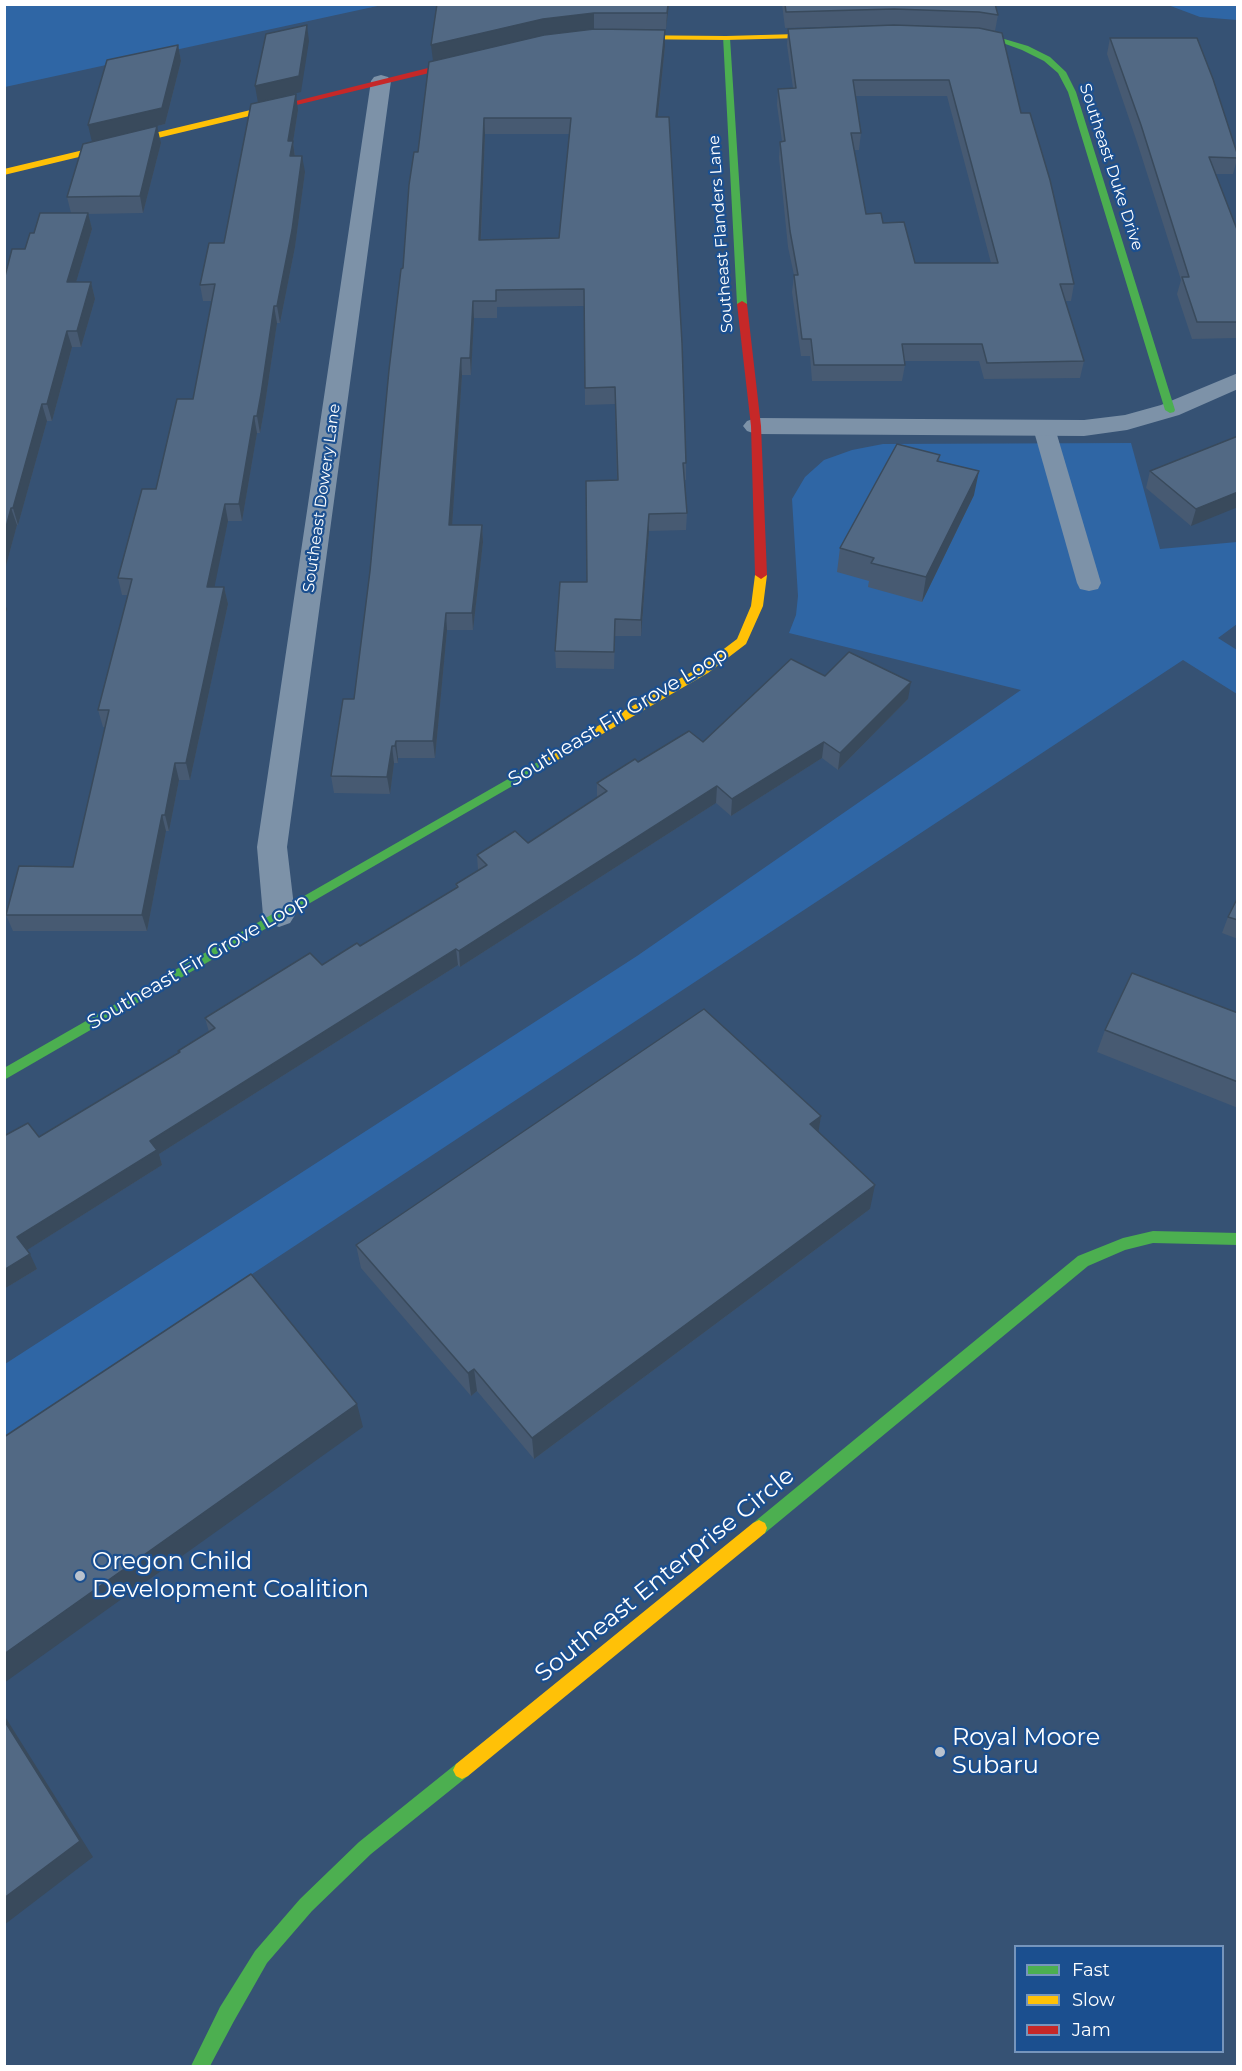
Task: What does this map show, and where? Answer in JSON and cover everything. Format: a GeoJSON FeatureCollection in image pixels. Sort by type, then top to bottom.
{"type":"FeatureCollection","features":[{"type":"Feature","properties":{"kind":"street"},"geometry":{"type":"LineString","coordinates":[[606,37],[726,38],[844,34]]}},
{"type":"Feature","properties":{"kind":"street","name":"Southeast Duke Drive"},"geometry":{"type":"LineString","coordinates":[[945,35],[977,36],[1001,40],[1047,59],[1062,72],[1072,92],[1170,410]]}},
{"type":"Feature","properties":{"kind":"street","name":"Southeast Flanders Lane"},"geometry":{"type":"LineString","coordinates":[[726,38],[743,328],[756,426]]}},
{"type":"Feature","properties":{"kind":"street"},"geometry":{"type":"LineString","coordinates":[[5,173],[490,55]]}},
{"type":"Feature","properties":{"kind":"street","name":"Southeast Dowery Lane"},"geometry":{"type":"LineString","coordinates":[[279,915],[272,847],[381,81]]}},
{"type":"Feature","properties":{"kind":"street"},"geometry":{"type":"LineString","coordinates":[[756,426],[1084,428],[1127,423],[1170,410],[1238,380]]}},
{"type":"Feature","properties":{"kind":"street","name":"Southeast Fir Grove Loop"},"geometry":{"type":"LineString","coordinates":[[4,1075],[704,670],[742,641],[757,606],[762,565],[756,426]]}},
{"type":"Feature","properties":{"kind":"street","name":"Southeast Enterprise Circle"},"geometry":{"type":"LineString","coordinates":[[200,2067],[227,2014],[261,1958],[306,1905],[365,1848],[687,1588],[1083,1262],[1123,1244],[1153,1237],[1238,1239]]}},
{"type":"Feature","properties":{"kind":"lane"},"geometry":{"type":"LineString","coordinates":[[1044,428],[1089,583]]}},
{"type":"Feature","properties":{"kind":"shaded area"},"geometry":{"type":"Polygon","coordinates":[[[5,4],[382,5],[5,87],[5,4]]]}},
{"type":"Feature","properties":{"kind":"shaded area"},"geometry":{"type":"Polygon","coordinates":[[[1168,5],[1237,5],[1237,20],[1200,17],[1168,5]]]}},
{"type":"Feature","properties":{"kind":"shaded area"},"geometry":{"type":"Polygon","coordinates":[[[1131,443],[1160,549],[1237,542],[1237,624],[1218,638],[1237,650],[1237,694],[1183,660],[5,1437],[5,1364],[637,956],[1021,690],[789,633],[796,615],[798,596],[792,499],[805,477],[824,460],[852,450],[883,444],[1131,443]]]}},
{"type":"Feature","properties":{"kind":"building"},"geometry":{"type":"Polygon","coordinates":[[[437,4],[668,4],[667,13],[594,13],[543,19],[431,45],[437,4]]]}},
{"type":"Feature","properties":{"kind":"building"},"geometry":{"type":"Polygon","coordinates":[[[785,4],[995,4],[998,15],[979,12],[894,9],[786,12],[785,4]]]}},
{"type":"Feature","properties":{"kind":"building"},"geometry":{"type":"Polygon","coordinates":[[[307,25],[299,76],[255,86],[266,34],[307,25]]]}},
{"type":"Feature","properties":{"kind":"building"},"geometry":{"type":"Polygon","coordinates":[[[894,25],[979,28],[1002,33],[1021,113],[1030,113],[1050,180],[1074,284],[1060,284],[1084,361],[987,363],[982,344],[902,344],[905,365],[814,365],[811,339],[802,339],[794,275],[798,275],[790,231],[780,142],[785,141],[778,89],[796,88],[788,29],[894,25]],[[853,80],[861,133],[851,133],[866,214],[881,213],[883,223],[904,222],[915,263],[998,263],[949,80],[853,80]]]}},
{"type":"Feature","properties":{"kind":"building"},"geometry":{"type":"Polygon","coordinates":[[[594,29],[665,30],[656,117],[669,117],[682,343],[686,463],[683,463],[687,513],[649,514],[641,620],[615,619],[614,652],[555,651],[560,582],[587,582],[586,481],[618,480],[615,387],[585,388],[584,289],[496,290],[496,301],[473,301],[470,358],[461,358],[449,525],[482,525],[472,613],[446,613],[433,741],[396,741],[395,746],[392,746],[387,777],[331,776],[343,699],[354,699],[370,571],[389,370],[401,269],[403,268],[409,185],[414,152],[418,152],[429,62],[544,35],[594,29]],[[484,118],[479,240],[559,238],[571,118],[484,118]]]}},
{"type":"Feature","properties":{"kind":"building"},"geometry":{"type":"Polygon","coordinates":[[[1110,38],[1197,38],[1238,156],[1238,158],[1209,157],[1238,232],[1238,322],[1197,322],[1182,277],[1189,277],[1141,125],[1110,38]]]}},
{"type":"Feature","properties":{"kind":"building"},"geometry":{"type":"Polygon","coordinates":[[[178,45],[162,108],[88,125],[107,60],[178,45]]]}},
{"type":"Feature","properties":{"kind":"building"},"geometry":{"type":"Polygon","coordinates":[[[296,94],[288,141],[293,141],[290,156],[302,156],[292,230],[277,306],[274,306],[261,394],[257,416],[254,416],[239,504],[225,504],[207,587],[224,587],[186,763],[175,763],[142,915],[6,915],[19,866],[73,867],[109,710],[98,710],[132,579],[118,578],[142,489],[156,489],[177,399],[193,399],[215,284],[200,285],[209,243],[224,243],[251,104],[296,94]]]}},
{"type":"Feature","properties":{"kind":"building"},"geometry":{"type":"Polygon","coordinates":[[[157,126],[140,196],[67,197],[83,144],[157,126]]]}},
{"type":"Feature","properties":{"kind":"building"},"geometry":{"type":"Polygon","coordinates":[[[40,213],[88,213],[67,282],[91,282],[77,331],[67,331],[47,404],[42,404],[4,535],[4,280],[12,249],[25,249],[30,233],[34,233],[40,213]]]}},
{"type":"Feature","properties":{"kind":"building"},"geometry":{"type":"Polygon","coordinates":[[[1238,436],[1238,492],[1196,509],[1150,471],[1238,436]]]}},
{"type":"Feature","properties":{"kind":"building"},"geometry":{"type":"Polygon","coordinates":[[[897,444],[940,455],[937,461],[979,471],[926,577],[871,563],[874,558],[840,548],[897,444]]]}},
{"type":"Feature","properties":{"kind":"building"},"geometry":{"type":"Polygon","coordinates":[[[849,652],[911,682],[840,753],[824,742],[732,799],[717,786],[459,951],[456,949],[150,1141],[157,1150],[17,1237],[30,1254],[4,1270],[4,1136],[28,1123],[39,1137],[180,1052],[178,1051],[215,1028],[205,1018],[310,953],[322,965],[357,943],[360,946],[458,887],[456,884],[487,865],[477,855],[515,831],[528,843],[607,791],[597,783],[635,759],[638,762],[689,731],[703,742],[791,659],[825,676],[849,652]]]}},
{"type":"Feature","properties":{"kind":"building"},"geometry":{"type":"Polygon","coordinates":[[[1238,897],[1238,920],[1228,917],[1238,897]]]}},
{"type":"Feature","properties":{"kind":"building"},"geometry":{"type":"Polygon","coordinates":[[[1132,973],[1238,1013],[1238,1082],[1105,1030],[1132,973]]]}},
{"type":"Feature","properties":{"kind":"building"},"geometry":{"type":"Polygon","coordinates":[[[704,1009],[821,1116],[810,1124],[875,1185],[532,1438],[474,1369],[468,1373],[356,1245],[704,1009]]]}},
{"type":"Feature","properties":{"kind":"building","name":"Oregon Child Development Coalition"},"geometry":{"type":"Polygon","coordinates":[[[251,1274],[357,1404],[4,1654],[4,1437],[251,1274]]]}},
{"type":"Feature","properties":{"kind":"building"},"geometry":{"type":"Polygon","coordinates":[[[4,1720],[80,1841],[4,1898],[4,1720]]]}},
{"type":"Feature","properties":{"kind":"traffic: fast"},"geometry":{"type":"LineString","coordinates":[[959,35],[1001,40],[1025,48],[1047,59],[1062,72],[1072,92],[1170,410]]}},
{"type":"Feature","properties":{"kind":"traffic: fast"},"geometry":{"type":"LineString","coordinates":[[726,38],[742,304]]}},
{"type":"Feature","properties":{"kind":"traffic: fast"},"geometry":{"type":"LineString","coordinates":[[4,1075],[543,763]]}},
{"type":"Feature","properties":{"kind":"traffic: fast"},"geometry":{"type":"LineString","coordinates":[[759,1528],[1083,1261],[1123,1244],[1153,1237],[1238,1239]]}},
{"type":"Feature","properties":{"kind":"traffic: fast"},"geometry":{"type":"LineString","coordinates":[[200,2066],[227,2014],[261,1957],[306,1905],[365,1848],[462,1770]]}},
{"type":"Feature","properties":{"kind":"traffic: slow"},"geometry":{"type":"LineString","coordinates":[[621,37],[726,38],[833,35]]}},
{"type":"Feature","properties":{"kind":"traffic: slow"},"geometry":{"type":"LineString","coordinates":[[4,172],[284,105]]}},
{"type":"Feature","properties":{"kind":"traffic: slow"},"geometry":{"type":"LineString","coordinates":[[543,763],[704,670],[742,641],[757,606],[761,575]]}},
{"type":"Feature","properties":{"kind":"traffic: slow"},"geometry":{"type":"LineString","coordinates":[[462,1770],[759,1528]]}},
{"type":"Feature","properties":{"kind":"traffic: jam"},"geometry":{"type":"LineString","coordinates":[[284,105],[472,60]]}},
{"type":"Feature","properties":{"kind":"traffic: jam"},"geometry":{"type":"LineString","coordinates":[[742,304],[756,426],[761,575]]}},
{"type":"Feature","properties":{"kind":"place","name":"Oregon Child Development Coalition"},"geometry":{"type":"Point","coordinates":[80,1576]}},
{"type":"Feature","properties":{"kind":"place","name":"Royal Moore Subaru"},"geometry":{"type":"Point","coordinates":[940,1752]}}]}
